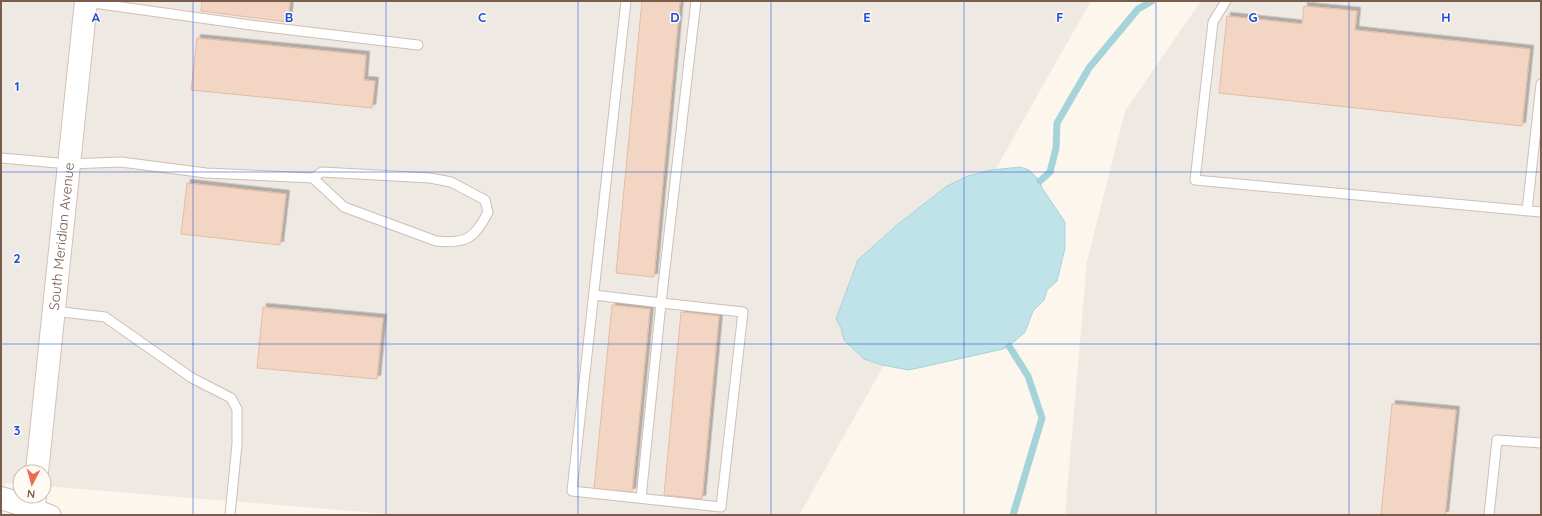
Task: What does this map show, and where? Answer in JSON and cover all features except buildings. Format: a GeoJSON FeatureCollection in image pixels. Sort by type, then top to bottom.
{"type":"FeatureCollection","features":[{"type":"Feature","properties":{"kind":"main road","name":"South Meridian Avenue"},"geometry":{"type":"LineString","coordinates":[[38,464],[86,2]]}},
{"type":"Feature","properties":{"kind":"main road"},"geometry":{"type":"LineString","coordinates":[[1,498],[38,509]]}},
{"type":"Feature","properties":{"kind":"lane"},"geometry":{"type":"LineString","coordinates":[[594,295],[742,312],[721,507],[572,491],[626,1]]}},
{"type":"Feature","properties":{"kind":"lane"},"geometry":{"type":"LineString","coordinates":[[641,498],[661,303],[696,1]]}},
{"type":"Feature","properties":{"kind":"lane"},"geometry":{"type":"LineString","coordinates":[[1226,1],[1213,22],[1195,180],[1541,212]]}},
{"type":"Feature","properties":{"kind":"lane"},"geometry":{"type":"LineString","coordinates":[[86,2],[258,26],[418,45]]}},
{"type":"Feature","properties":{"kind":"lane"},"geometry":{"type":"LineString","coordinates":[[1527,211],[1541,84]]}},
{"type":"Feature","properties":{"kind":"lane"},"geometry":{"type":"LineString","coordinates":[[1,158],[69,164],[121,162],[206,173],[313,178],[322,172],[430,178],[451,182],[485,200],[488,212],[482,224],[469,239],[451,243],[436,241],[344,207],[313,178]]}},
{"type":"Feature","properties":{"kind":"lane"},"geometry":{"type":"LineString","coordinates":[[54,311],[105,317],[192,378],[231,398],[237,409],[237,444],[230,515]]}},
{"type":"Feature","properties":{"kind":"lane"},"geometry":{"type":"LineString","coordinates":[[1489,515],[1497,440],[1541,444]]}},
{"type":"Feature","properties":{"kind":"shaded area"},"geometry":{"type":"Polygon","coordinates":[[[1,1],[1091,1],[799,515],[401,515],[52,487],[52,464],[12,464],[12,483],[5,483],[1,515],[1,1]]]}},
{"type":"Feature","properties":{"kind":"shaded area"},"geometry":{"type":"Polygon","coordinates":[[[1201,1],[1541,1],[1541,515],[1065,515],[1087,261],[1125,111],[1201,1]]]}},
{"type":"Feature","properties":{"kind":"water"},"geometry":{"type":"Polygon","coordinates":[[[1020,167],[1029,170],[1040,181],[1042,188],[1065,222],[1065,248],[1057,281],[1047,290],[1044,300],[1033,311],[1025,332],[1009,346],[1003,349],[909,370],[882,365],[864,359],[844,340],[841,328],[836,319],[858,260],[897,225],[947,186],[968,176],[991,170],[1020,167]]]}},
{"type":"Feature","properties":{"kind":"waterway"},"geometry":{"type":"LineString","coordinates":[[1040,181],[1050,172],[1056,148],[1057,123],[1089,68],[1138,9],[1152,1]]}},
{"type":"Feature","properties":{"kind":"waterway"},"geometry":{"type":"LineString","coordinates":[[1009,346],[1028,376],[1042,418],[1013,515]]}}]}
